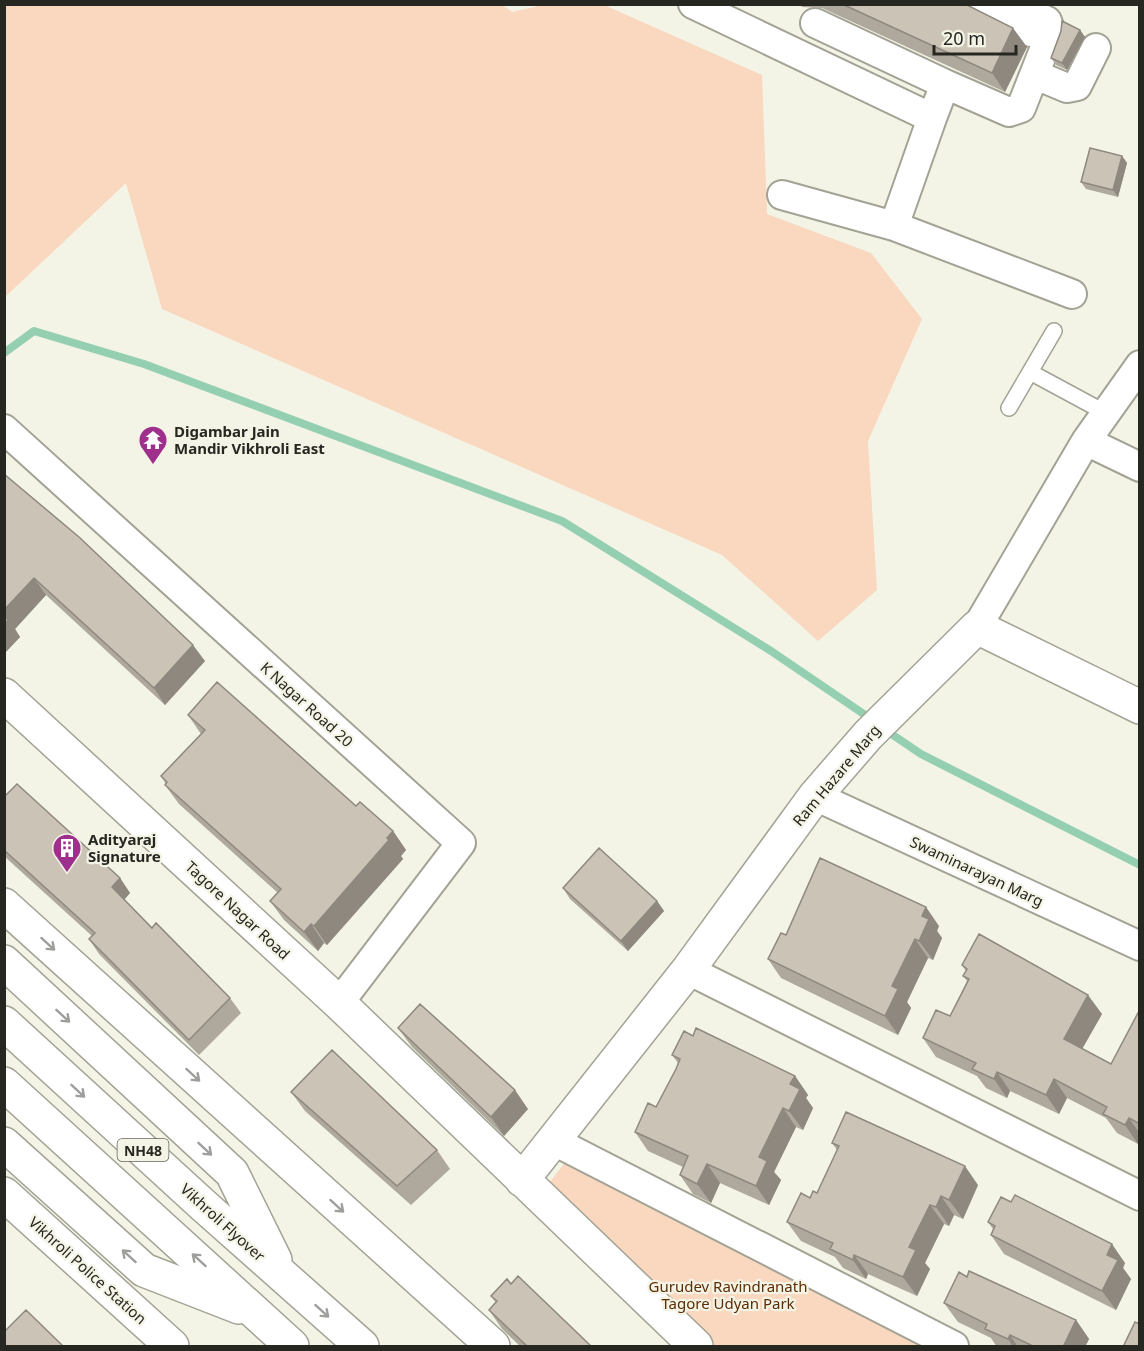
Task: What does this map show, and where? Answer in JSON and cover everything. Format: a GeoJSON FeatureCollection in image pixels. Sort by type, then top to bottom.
{"type":"FeatureCollection","features":[{"type":"Feature","properties":{"kind":"main road","name":"Ram Hazare Marg"},"geometry":{"type":"LineString","coordinates":[[522,1180],[688,970],[815,796],[868,735],[977,627]]}},
{"type":"Feature","properties":{"kind":"main road"},"geometry":{"type":"LineString","coordinates":[[977,627],[1140,707]]}},
{"type":"Feature","properties":{"kind":"main road","name":"Tagore Nagar Road"},"geometry":{"type":"LineString","coordinates":[[4,695],[339,1003],[696,1347]]}},
{"type":"Feature","properties":{"kind":"main road"},"geometry":{"type":"LineString","coordinates":[[4,905],[493,1347]]}},
{"type":"Feature","properties":{"kind":"main road"},"geometry":{"type":"LineString","coordinates":[[4,962],[232,1173],[282,1275]]}},
{"type":"Feature","properties":{"kind":"main road","name":"Vikhroli Flyover"},"geometry":{"type":"LineString","coordinates":[[4,1023],[362,1347]]}},
{"type":"Feature","properties":{"kind":"main road","name":"NH48"},"geometry":{"type":"LineString","coordinates":[[4,1084],[292,1347]]}},
{"type":"Feature","properties":{"kind":"main road"},"geometry":{"type":"LineString","coordinates":[[4,1144],[144,1270],[258,1314]]}},
{"type":"Feature","properties":{"kind":"main road","name":"Vikhroli Police Station"},"geometry":{"type":"LineString","coordinates":[[4,1194],[171,1347]]}},
{"type":"Feature","properties":{"kind":"street"},"geometry":{"type":"LineString","coordinates":[[693,4],[932,118]]}},
{"type":"Feature","properties":{"kind":"street"},"geometry":{"type":"LineString","coordinates":[[976,4],[1035,34],[1039,42],[1015,102]]}},
{"type":"Feature","properties":{"kind":"street"},"geometry":{"type":"LineString","coordinates":[[815,22],[1009,112],[1021,108],[1036,75],[1051,32],[1047,21],[1014,4]]}},
{"type":"Feature","properties":{"kind":"street"},"geometry":{"type":"LineString","coordinates":[[1036,75],[1067,88],[1077,86],[1096,48]]}},
{"type":"Feature","properties":{"kind":"street"},"geometry":{"type":"LineString","coordinates":[[894,226],[945,84]]}},
{"type":"Feature","properties":{"kind":"street"},"geometry":{"type":"LineString","coordinates":[[782,195],[894,226],[1072,294]]}},
{"type":"Feature","properties":{"kind":"street","name":"Ram Hazare Marg"},"geometry":{"type":"LineString","coordinates":[[977,627],[1086,441],[1140,365]]}},
{"type":"Feature","properties":{"kind":"street","name":"K Nagar Road 20"},"geometry":{"type":"LineString","coordinates":[[4,429],[461,843],[339,1003]]}},
{"type":"Feature","properties":{"kind":"street"},"geometry":{"type":"LineString","coordinates":[[1086,441],[1140,467]]}},
{"type":"Feature","properties":{"kind":"street","name":"Swaminarayan Marg"},"geometry":{"type":"LineString","coordinates":[[815,796],[1140,946]]}},
{"type":"Feature","properties":{"kind":"street"},"geometry":{"type":"LineString","coordinates":[[688,970],[1140,1196]]}},
{"type":"Feature","properties":{"kind":"street"},"geometry":{"type":"LineString","coordinates":[[554,1141],[954,1347]]}},
{"type":"Feature","properties":{"kind":"lane"},"geometry":{"type":"LineString","coordinates":[[1009,408],[1054,331]]}},
{"type":"Feature","properties":{"kind":"lane"},"geometry":{"type":"LineString","coordinates":[[1030,372],[1106,413]]}},
{"type":"Feature","properties":{"kind":"green space"},"geometry":{"type":"Polygon","coordinates":[[[501,4],[512,12],[543,5],[604,5],[762,75],[767,214],[871,253],[922,319],[868,441],[877,590],[818,641],[722,555],[162,309],[126,183],[5,297],[5,5],[501,4]]]}},
{"type":"Feature","properties":{"kind":"green space","name":"Gurudev Ravindranath Tagore Udyan Park"},"geometry":{"type":"Polygon","coordinates":[[[571,1155],[944,1346],[708,1346],[542,1192],[571,1155]]]}},
{"type":"Feature","properties":{"kind":"building"},"geometry":{"type":"Polygon","coordinates":[[[842,4],[965,4],[1013,28],[992,73],[842,4]]]}},
{"type":"Feature","properties":{"kind":"building"},"geometry":{"type":"Polygon","coordinates":[[[1062,21],[1080,30],[1062,63],[1051,58],[1061,31],[1062,21]]]}},
{"type":"Feature","properties":{"kind":"building"},"geometry":{"type":"Polygon","coordinates":[[[1090,148],[1122,156],[1113,190],[1081,182],[1090,148]]]}},
{"type":"Feature","properties":{"kind":"building"},"geometry":{"type":"Polygon","coordinates":[[[4,474],[79,537],[193,645],[154,688],[34,578],[4,610],[4,474]]]}},
{"type":"Feature","properties":{"kind":"building"},"geometry":{"type":"Polygon","coordinates":[[[217,682],[356,806],[360,802],[393,831],[387,838],[389,840],[314,926],[311,924],[304,932],[270,901],[281,889],[165,785],[167,782],[161,776],[205,730],[188,715],[217,682]]]}},
{"type":"Feature","properties":{"kind":"building"},"geometry":{"type":"Polygon","coordinates":[[[17,784],[120,878],[112,887],[152,928],[156,923],[230,998],[189,1040],[89,939],[95,933],[4,850],[4,797],[17,784]]]}},
{"type":"Feature","properties":{"kind":"building"},"geometry":{"type":"Polygon","coordinates":[[[599,848],[657,901],[621,941],[563,888],[599,848]]]}},
{"type":"Feature","properties":{"kind":"building"},"geometry":{"type":"Polygon","coordinates":[[[820,858],[926,907],[922,916],[929,919],[919,941],[915,939],[892,986],[898,989],[885,1016],[768,959],[781,933],[786,935],[820,858]]]}},
{"type":"Feature","properties":{"kind":"building"},"geometry":{"type":"Polygon","coordinates":[[[979,934],[1088,995],[1064,1039],[1111,1064],[1140,1011],[1140,1124],[1129,1118],[1125,1125],[1103,1114],[1107,1107],[1054,1079],[1046,1095],[997,1072],[994,1079],[972,1069],[976,1063],[923,1038],[936,1010],[950,1016],[969,979],[963,976],[967,969],[962,965],[979,934]]]}},
{"type":"Feature","properties":{"kind":"building"},"geometry":{"type":"Polygon","coordinates":[[[420,1004],[515,1090],[491,1117],[398,1028],[420,1004]]]}},
{"type":"Feature","properties":{"kind":"building"},"geometry":{"type":"Polygon","coordinates":[[[696,1028],[795,1076],[790,1084],[800,1089],[789,1111],[783,1108],[759,1157],[767,1161],[756,1186],[707,1164],[697,1184],[680,1175],[688,1156],[635,1132],[648,1103],[656,1107],[676,1069],[680,1059],[672,1055],[684,1031],[693,1036],[696,1028]]]}},
{"type":"Feature","properties":{"kind":"building"},"geometry":{"type":"Polygon","coordinates":[[[332,1050],[437,1150],[397,1186],[291,1092],[332,1050]]]}},
{"type":"Feature","properties":{"kind":"building"},"geometry":{"type":"Polygon","coordinates":[[[846,1112],[965,1166],[949,1200],[941,1196],[936,1207],[930,1205],[909,1247],[916,1250],[903,1277],[854,1255],[853,1260],[830,1249],[833,1243],[787,1222],[801,1193],[810,1198],[813,1191],[817,1193],[839,1146],[832,1143],[846,1112]]]}},
{"type":"Feature","properties":{"kind":"building"},"geometry":{"type":"Polygon","coordinates":[[[1015,1195],[1112,1244],[1107,1255],[1118,1260],[1102,1291],[991,1235],[995,1226],[988,1222],[1001,1197],[1011,1202],[1015,1195]]]}},
{"type":"Feature","properties":{"kind":"building"},"geometry":{"type":"Polygon","coordinates":[[[969,1271],[1076,1320],[1063,1347],[1035,1347],[1010,1335],[1008,1339],[985,1329],[987,1324],[944,1303],[959,1272],[967,1277],[969,1271]]]}},
{"type":"Feature","properties":{"kind":"building"},"geometry":{"type":"Polygon","coordinates":[[[518,1276],[592,1347],[528,1347],[489,1310],[497,1301],[491,1296],[507,1279],[511,1284],[518,1276]]]}},
{"type":"Feature","properties":{"kind":"building"},"geometry":{"type":"Polygon","coordinates":[[[26,1310],[64,1347],[4,1347],[4,1332],[26,1310]]]}},
{"type":"Feature","properties":{"kind":"building"},"geometry":{"type":"Polygon","coordinates":[[[1135,1322],[1140,1324],[1140,1347],[1123,1347],[1135,1322]]]}},
{"type":"Feature","properties":{"kind":"waterway"},"geometry":{"type":"LineString","coordinates":[[4,353],[34,331],[144,364],[562,521],[771,651],[874,721]]}},
{"type":"Feature","properties":{"kind":"waterway"},"geometry":{"type":"LineString","coordinates":[[884,729],[921,754],[1140,865]]}},
{"type":"Feature","properties":{"kind":"place","name":"Digambar Jain Mandir Vikhroli East"},"geometry":{"type":"Point","coordinates":[153,466]}},
{"type":"Feature","properties":{"kind":"place","name":"Adityaraj Signature"},"geometry":{"type":"Point","coordinates":[67,874]}}]}
